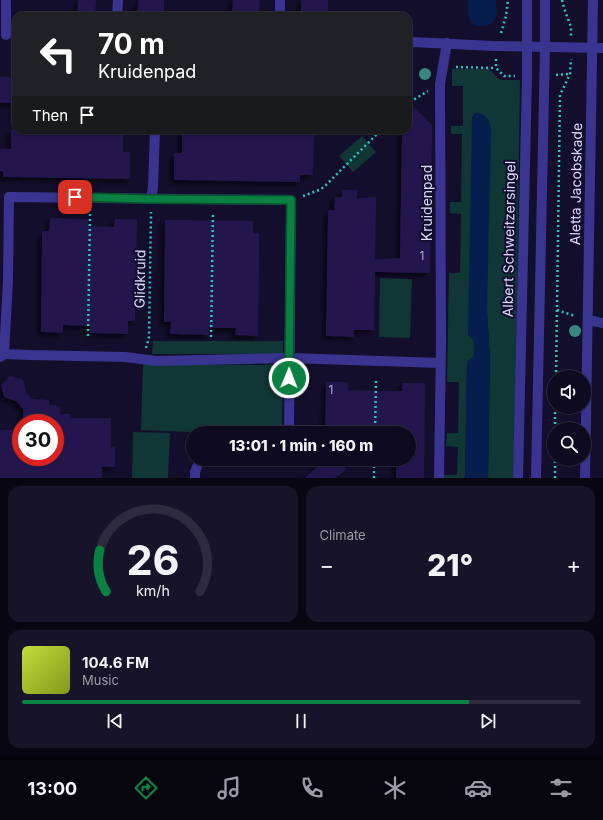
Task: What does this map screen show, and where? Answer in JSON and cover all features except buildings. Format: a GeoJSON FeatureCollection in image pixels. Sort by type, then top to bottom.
{"type":"FeatureCollection","features":[{"type":"Feature","properties":{"kind":"street"},"geometry":{"type":"LineString","coordinates":[[6,0],[7,35]]}},
{"type":"Feature","properties":{"kind":"street"},"geometry":{"type":"LineString","coordinates":[[118,0],[118,12]]}},
{"type":"Feature","properties":{"kind":"street"},"geometry":{"type":"LineString","coordinates":[[280,0],[280,12]]}},
{"type":"Feature","properties":{"kind":"street","name":"Albert Schweitzersingel"},"geometry":{"type":"LineString","coordinates":[[518,478],[527,0]]}},
{"type":"Feature","properties":{"kind":"street"},"geometry":{"type":"LineString","coordinates":[[536,478],[545,0]]}},
{"type":"Feature","properties":{"kind":"street","name":"Aletta Jacobskade"},"geometry":{"type":"LineString","coordinates":[[585,478],[593,0]]}},
{"type":"Feature","properties":{"kind":"street"},"geometry":{"type":"LineString","coordinates":[[412,42],[527,47],[603,48]]}},
{"type":"Feature","properties":{"kind":"street","name":"Kruidenpad"},"geometry":{"type":"LineString","coordinates":[[439,478],[440,84],[446,43]]}},
{"type":"Feature","properties":{"kind":"street"},"geometry":{"type":"LineString","coordinates":[[151,199],[153,187],[155,134]]}},
{"type":"Feature","properties":{"kind":"street"},"geometry":{"type":"LineString","coordinates":[[289,426],[290,358],[291,200],[9,197],[8,280],[2,356],[125,357],[156,361],[290,358],[440,363]]}},
{"type":"Feature","properties":{"kind":"street"},"geometry":{"type":"LineString","coordinates":[[588,320],[603,323]]}},
{"type":"Feature","properties":{"kind":"street"},"geometry":{"type":"LineString","coordinates":[[194,478],[197,466]]}},
{"type":"Feature","properties":{"kind":"path"},"geometry":{"type":"LineString","coordinates":[[556,370],[560,95],[570,74],[571,48],[571,27],[562,0]]}},
{"type":"Feature","properties":{"kind":"path"},"geometry":{"type":"LineString","coordinates":[[412,101],[440,84],[456,67],[496,68]]}},
{"type":"Feature","properties":{"kind":"path"},"geometry":{"type":"LineString","coordinates":[[291,200],[324,187],[377,134]]}},
{"type":"Feature","properties":{"kind":"path"},"geometry":{"type":"LineString","coordinates":[[88,336],[89,197]]}},
{"type":"Feature","properties":{"kind":"path","name":"Glidkruid"},"geometry":{"type":"LineString","coordinates":[[144,359],[149,337],[151,199]]}},
{"type":"Feature","properties":{"kind":"path"},"geometry":{"type":"LineString","coordinates":[[211,338],[213,200]]}},
{"type":"Feature","properties":{"kind":"path"},"geometry":{"type":"LineString","coordinates":[[557,310],[588,320]]}},
{"type":"Feature","properties":{"kind":"path"},"geometry":{"type":"LineString","coordinates":[[375,426],[376,381]]}},
{"type":"Feature","properties":{"kind":"path"},"geometry":{"type":"LineString","coordinates":[[374,466],[374,478]]}},
{"type":"Feature","properties":{"kind":"path"},"geometry":{"type":"LineString","coordinates":[[555,466],[555,478]]}},
{"type":"Feature","properties":{"kind":"green space"},"geometry":{"type":"Polygon","coordinates":[[[452,69],[489,69],[500,80],[520,80],[514,478],[488,478],[490,359],[478,113],[476,113],[473,115],[474,356],[467,362],[465,478],[442,478],[443,475],[457,475],[458,447],[446,446],[447,433],[458,433],[459,382],[447,382],[449,273],[460,273],[461,214],[450,213],[450,202],[461,202],[462,134],[451,134],[451,126],[463,126],[463,86],[452,86],[452,69]]]}},
{"type":"Feature","properties":{"kind":"green space"},"geometry":{"type":"Polygon","coordinates":[[[362,136],[376,152],[353,172],[339,156],[362,136]]]}},
{"type":"Feature","properties":{"kind":"green space"},"geometry":{"type":"Polygon","coordinates":[[[380,278],[412,279],[410,338],[379,337],[380,278]]]}},
{"type":"Feature","properties":{"kind":"green space"},"geometry":{"type":"Polygon","coordinates":[[[153,341],[283,341],[283,354],[152,354],[153,341]]]}},
{"type":"Feature","properties":{"kind":"green space"},"geometry":{"type":"Polygon","coordinates":[[[143,364],[283,364],[282,426],[186,426],[186,432],[141,430],[143,364]]]}},
{"type":"Feature","properties":{"kind":"green space"},"geometry":{"type":"Polygon","coordinates":[[[133,432],[170,433],[168,478],[132,478],[133,432]]]}},
{"type":"Feature","properties":{"kind":"water"},"geometry":{"type":"Polygon","coordinates":[[[468,0],[496,0],[497,10],[496,17],[493,22],[484,26],[476,26],[473,24],[469,17],[468,0]]]}},
{"type":"Feature","properties":{"kind":"water"},"geometry":{"type":"Polygon","coordinates":[[[476,113],[482,114],[487,118],[490,123],[491,130],[487,311],[490,359],[488,478],[465,478],[467,362],[474,356],[474,341],[468,335],[472,117],[476,113]]]}},
{"type":"Feature","properties":{"kind":"route"},"geometry":{"type":"LineString","coordinates":[[75,197],[291,200],[289,378]]}}]}
